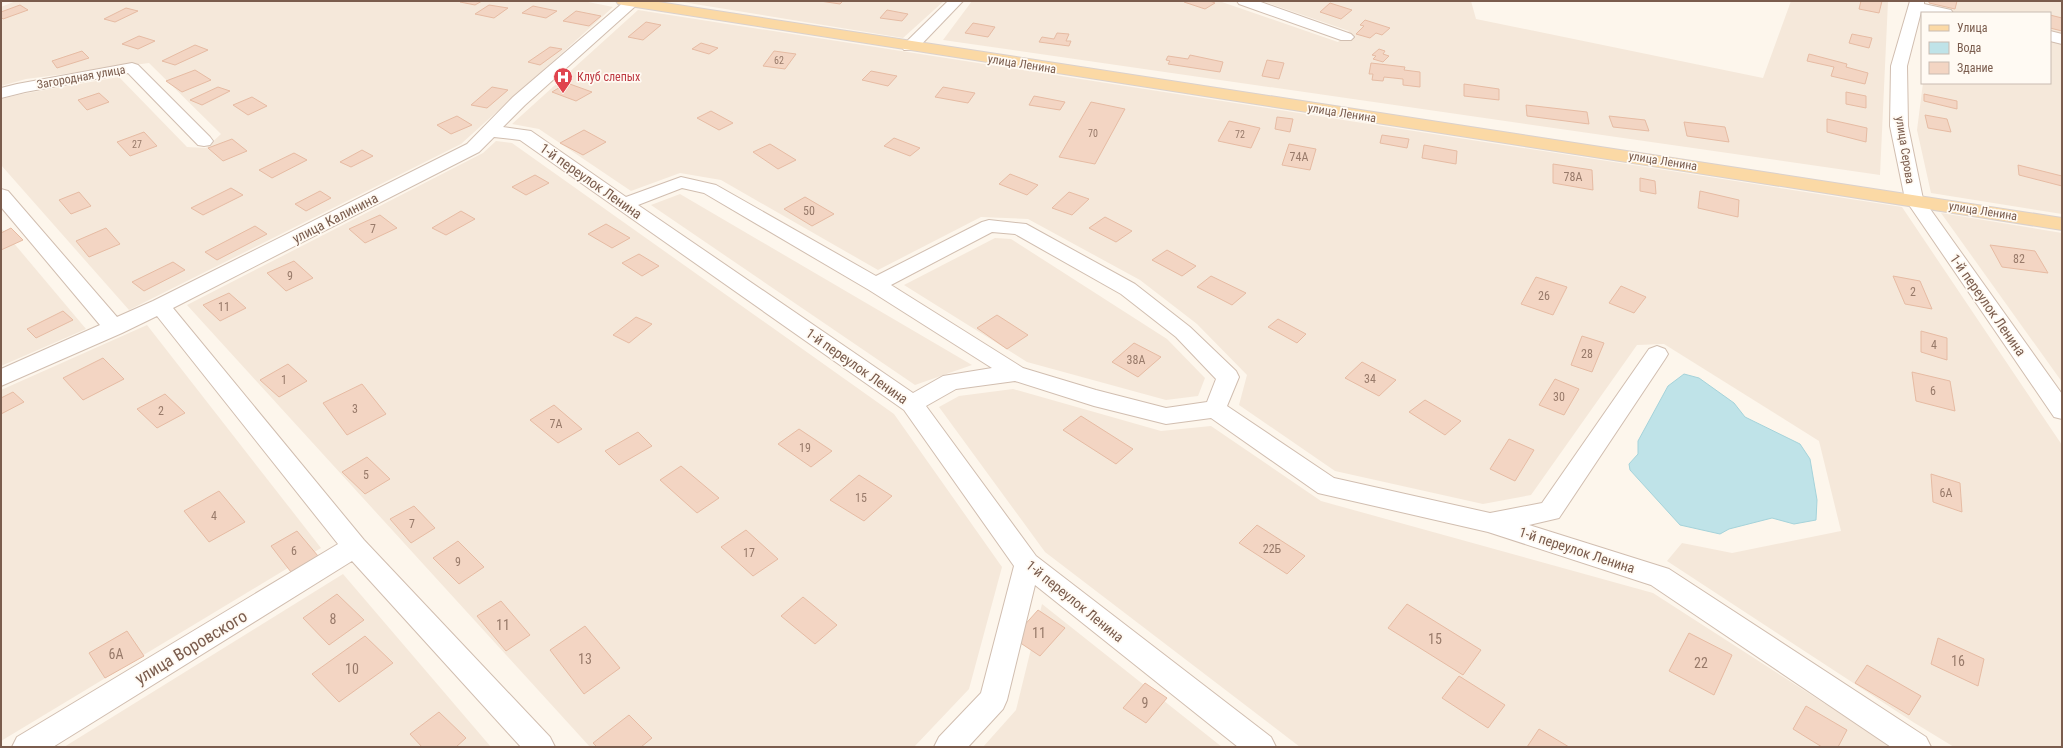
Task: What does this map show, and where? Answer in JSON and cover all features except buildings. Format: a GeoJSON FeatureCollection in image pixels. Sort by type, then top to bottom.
{"type":"FeatureCollection","features":[{"type":"Feature","properties":{"kind":"main road","name":"улица Ленина"},"geometry":{"type":"LineString","coordinates":[[628,2],[910,47],[1914,199],[2062,224]]}},
{"type":"Feature","properties":{"kind":"street"},"geometry":{"type":"LineString","coordinates":[[910,47],[956,1]]}},
{"type":"Feature","properties":{"kind":"street"},"geometry":{"type":"LineString","coordinates":[[1244,1],[1346,37]]}},
{"type":"Feature","properties":{"kind":"street","name":"улица Калинина"},"geometry":{"type":"LineString","coordinates":[[1,378],[115,328],[473,148],[519,101],[628,2]]}},
{"type":"Feature","properties":{"kind":"street","name":"улица Серова"},"geometry":{"type":"LineString","coordinates":[[1914,199],[1899,126],[1899,66],[1917,4],[1943,12]]}},
{"type":"Feature","properties":{"kind":"street"},"geometry":{"type":"LineString","coordinates":[[2051,36],[2062,39]]}},
{"type":"Feature","properties":{"kind":"street","name":"Загородная улица"},"geometry":{"type":"LineString","coordinates":[[1,93],[23,87],[132,68],[204,141]]}},
{"type":"Feature","properties":{"kind":"street","name":"1-й переулок Ленина"},"geometry":{"type":"LineString","coordinates":[[489,130],[525,135],[912,404],[1027,564],[1261,747]]}},
{"type":"Feature","properties":{"kind":"street"},"geometry":{"type":"LineString","coordinates":[[624,204],[681,182],[710,189],[876,285],[1015,374],[1094,398],[1166,416],[1215,409],[1228,377],[1183,332],[1128,289],[1019,228],[989,226],[876,285]]}},
{"type":"Feature","properties":{"kind":"street"},"geometry":{"type":"LineString","coordinates":[[1,195],[115,328]]}},
{"type":"Feature","properties":{"kind":"street","name":"1-й переулок Ленина"},"geometry":{"type":"LineString","coordinates":[[1914,199],[2062,411]]}},
{"type":"Feature","properties":{"kind":"street"},"geometry":{"type":"LineString","coordinates":[[160,306],[355,547],[540,747]]}},
{"type":"Feature","properties":{"kind":"street"},"geometry":{"type":"LineString","coordinates":[[1488,522],[1550,511],[1657,354]]}},
{"type":"Feature","properties":{"kind":"street"},"geometry":{"type":"LineString","coordinates":[[912,404],[951,382],[1015,374]]}},
{"type":"Feature","properties":{"kind":"street","name":"1-й переулок Ленина"},"geometry":{"type":"LineString","coordinates":[[1215,409],[1327,486],[1488,522],[1660,577],[1916,747]]}},
{"type":"Feature","properties":{"kind":"street","name":"улица Воровского"},"geometry":{"type":"LineString","coordinates":[[27,747],[355,547]]}},
{"type":"Feature","properties":{"kind":"street"},"geometry":{"type":"LineString","coordinates":[[949,747],[993,700],[1027,564]]}},
{"type":"Feature","properties":{"kind":"shaded area"},"geometry":{"type":"Polygon","coordinates":[[[16,1],[583,1],[613,7],[461,144],[129,310],[1,165],[1,99],[119,77],[187,147],[206,148],[221,134],[149,63],[26,79],[1,86],[1,7],[16,1]]]}},
{"type":"Feature","properties":{"kind":"shaded area"},"geometry":{"type":"Polygon","coordinates":[[[676,1],[944,1],[903,38],[676,1]]]}},
{"type":"Feature","properties":{"kind":"shaded area"},"geometry":{"type":"Polygon","coordinates":[[[972,1],[1219,1],[1338,42],[1349,31],[1262,1],[1471,1],[1476,19],[1763,78],[1791,1],[1888,1],[1880,175],[943,40],[972,1]]]}},
{"type":"Feature","properties":{"kind":"shaded area"},"geometry":{"type":"Polygon","coordinates":[[[1933,1],[2062,1],[2062,214],[1931,193],[1917,130],[1923,84],[2051,84],[2051,12],[1931,12],[1933,1]]]}},
{"type":"Feature","properties":{"kind":"shaded area"},"geometry":{"type":"Polygon","coordinates":[[[638,10],[1902,207],[2062,445],[2062,747],[1954,747],[1913,722],[1667,561],[1682,543],[1732,553],[1841,531],[1819,441],[1664,344],[1637,345],[1531,495],[1483,504],[1335,471],[1239,405],[1247,375],[1197,324],[1140,280],[1028,219],[981,217],[878,270],[721,180],[680,173],[631,191],[539,129],[512,124],[638,10]]]}},
{"type":"Feature","properties":{"kind":"shaded area"},"geometry":{"type":"Polygon","coordinates":[[[496,141],[512,143],[894,414],[1002,567],[969,689],[914,747],[590,747],[187,305],[483,153],[496,141]]]}},
{"type":"Feature","properties":{"kind":"shaded area"},"geometry":{"type":"Polygon","coordinates":[[[680,194],[972,365],[915,385],[651,205],[680,194]]]}},
{"type":"Feature","properties":{"kind":"shaded area"},"geometry":{"type":"Polygon","coordinates":[[[1941,213],[2062,233],[2062,382],[1941,213]]]}},
{"type":"Feature","properties":{"kind":"shaded area"},"geometry":{"type":"Polygon","coordinates":[[[1,228],[86,329],[1,366],[1,228]]]}},
{"type":"Feature","properties":{"kind":"shaded area"},"geometry":{"type":"Polygon","coordinates":[[[995,238],[1011,239],[1167,339],[1205,378],[1198,396],[1166,400],[1027,362],[904,285],[995,238]]]}},
{"type":"Feature","properties":{"kind":"shaded area"},"geometry":{"type":"Polygon","coordinates":[[[147,325],[321,548],[1,741],[1,390],[147,325]]]}},
{"type":"Feature","properties":{"kind":"shaded area"},"geometry":{"type":"Polygon","coordinates":[[[1013,389],[1161,431],[1211,426],[1321,501],[1653,593],[1892,747],[1300,747],[1045,552],[939,407],[959,396],[1013,389]]]}},
{"type":"Feature","properties":{"kind":"shaded area"},"geometry":{"type":"Polygon","coordinates":[[[343,574],[491,747],[64,747],[343,574]]]}},
{"type":"Feature","properties":{"kind":"shaded area"},"geometry":{"type":"Polygon","coordinates":[[[1042,604],[1222,747],[983,747],[1016,710],[1042,604]]]}},
{"type":"Feature","properties":{"kind":"water"},"geometry":{"type":"Polygon","coordinates":[[[1684,374],[1699,378],[1734,403],[1745,417],[1800,444],[1810,459],[1817,500],[1816,520],[1794,524],[1772,518],[1729,529],[1720,534],[1680,525],[1630,470],[1629,464],[1638,454],[1638,441],[1668,386],[1684,374]]]}},
{"type":"Feature","properties":{"kind":"place","name":"Клуб слепых"},"geometry":{"type":"Point","coordinates":[563,94]}}]}
